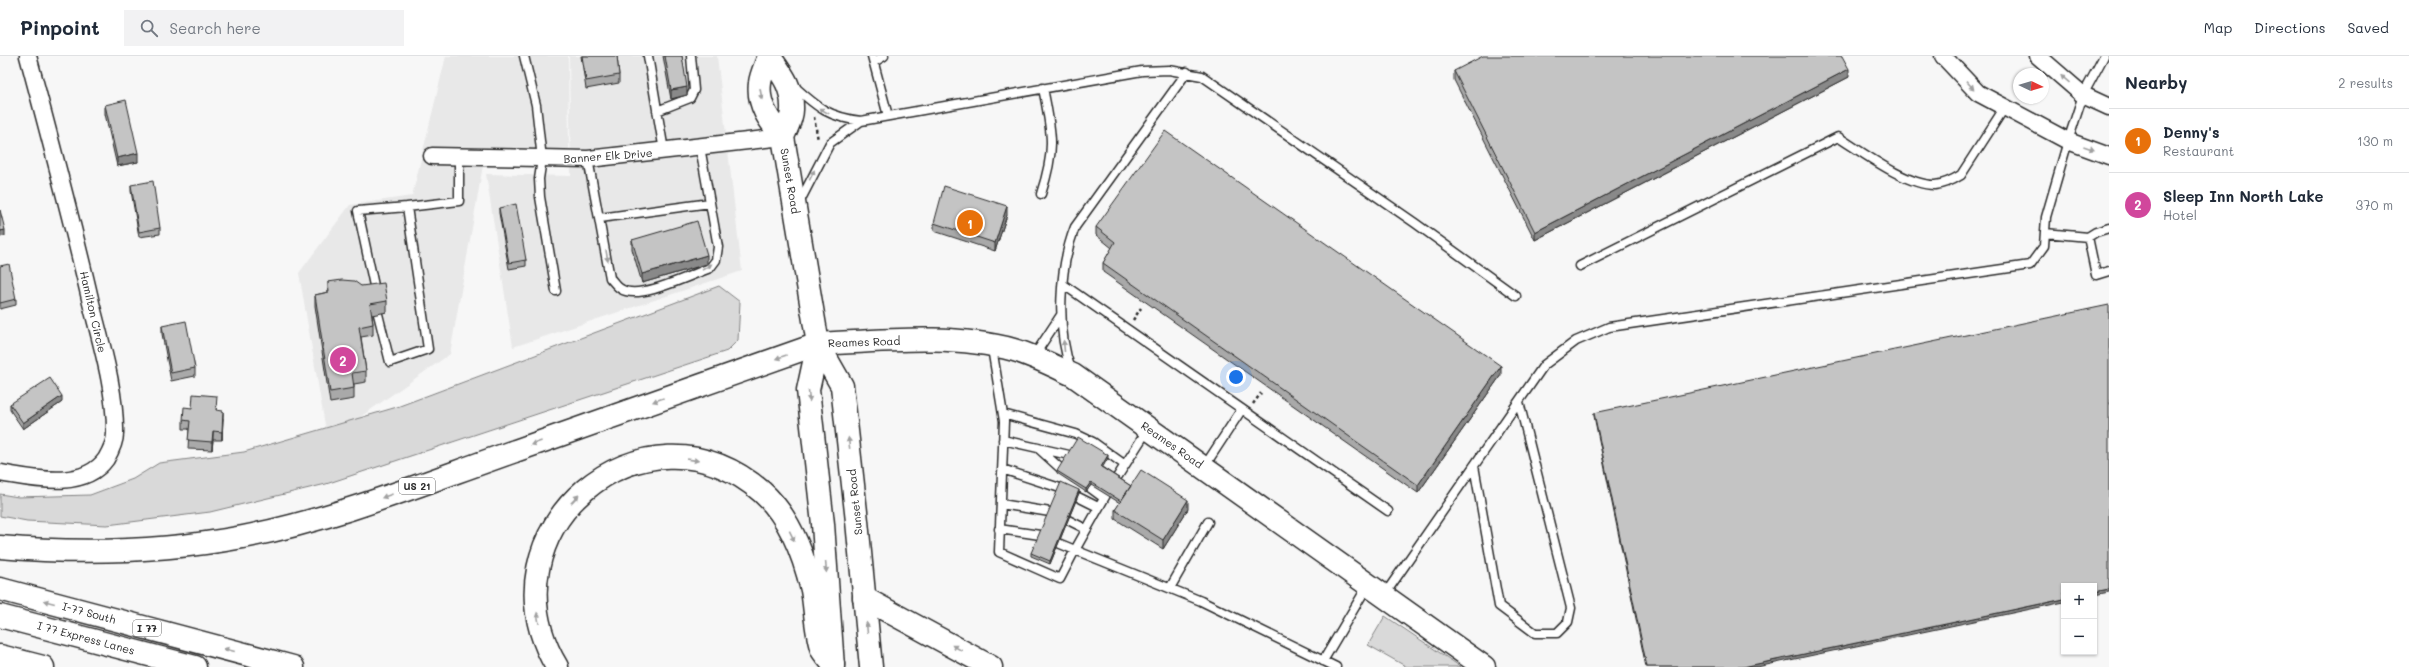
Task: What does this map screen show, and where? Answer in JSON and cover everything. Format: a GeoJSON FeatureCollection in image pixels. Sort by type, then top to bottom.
{"type":"FeatureCollection","features":[{"type":"Feature","properties":{"kind":"main road","name":"Sunset Road"},"geometry":{"type":"LineString","coordinates":[[769,56],[787,79],[792,111],[783,137],[818,344],[842,386],[871,667]]}},
{"type":"Feature","properties":{"kind":"main road","name":"Sunset Road"},"geometry":{"type":"LineString","coordinates":[[769,56],[760,84],[765,116],[783,137]]}},
{"type":"Feature","properties":{"kind":"main road","name":"Reames Road"},"geometry":{"type":"LineString","coordinates":[[818,344],[925,340],[991,345],[1033,357],[1073,375],[1484,667]]}},
{"type":"Feature","properties":{"kind":"main road","name":"Sunset Road"},"geometry":{"type":"LineString","coordinates":[[818,344],[808,390],[823,524],[833,666]]}},
{"type":"Feature","properties":{"kind":"main road","name":"US 21"},"geometry":{"type":"LineString","coordinates":[[0,547],[73,551],[159,548],[222,540],[287,527],[380,499],[818,344]]}},
{"type":"Feature","properties":{"kind":"main road"},"geometry":{"type":"LineString","coordinates":[[557,667],[541,633],[536,605],[537,577],[548,538],[570,503],[601,478],[638,461],[666,458],[697,461],[725,469],[751,483],[772,503],[789,530],[805,565],[822,650],[833,666]]}},
{"type":"Feature","properties":{"kind":"main road","name":"I-77 South"},"geometry":{"type":"LineString","coordinates":[[0,590],[293,667]]}},
{"type":"Feature","properties":{"kind":"main road"},"geometry":{"type":"LineString","coordinates":[[864,598],[991,667]]}},
{"type":"Feature","properties":{"kind":"main road","name":"I 77 Express Lanes"},"geometry":{"type":"LineString","coordinates":[[0,616],[195,667]]}},
{"type":"Feature","properties":{"kind":"main road"},"geometry":{"type":"LineString","coordinates":[[0,656],[43,667]]}},
{"type":"Feature","properties":{"kind":"street","name":"Hamilton Circle"},"geometry":{"type":"LineString","coordinates":[[0,473],[41,479],[68,479],[82,476],[96,468],[105,460],[113,445],[115,435],[114,412],[98,333],[69,208],[28,56]]}},
{"type":"Feature","properties":{"kind":"street"},"geometry":{"type":"LineString","coordinates":[[1943,56],[1978,93],[2068,141],[2109,156]]}},
{"type":"Feature","properties":{"kind":"street"},"geometry":{"type":"LineString","coordinates":[[2038,56],[2083,95],[2109,107]]}},
{"type":"Feature","properties":{"kind":"street","name":"Banner Elk Drive"},"geometry":{"type":"LineString","coordinates":[[432,156],[588,159],[783,137]]}},
{"type":"Feature","properties":{"kind":"lane"},"geometry":{"type":"LineString","coordinates":[[524,56],[536,105],[542,159],[539,179],[540,198],[556,291]]}},
{"type":"Feature","properties":{"kind":"lane"},"geometry":{"type":"LineString","coordinates":[[648,56],[664,151]]}},
{"type":"Feature","properties":{"kind":"lane"},"geometry":{"type":"LineString","coordinates":[[657,111],[690,98],[694,90],[691,56]]}},
{"type":"Feature","properties":{"kind":"lane"},"geometry":{"type":"LineString","coordinates":[[884,56],[873,59],[888,116]]}},
{"type":"Feature","properties":{"kind":"lane"},"geometry":{"type":"LineString","coordinates":[[1323,661],[1376,590],[1474,466],[1544,365],[1576,341],[1609,327],[2030,265],[2044,246],[2046,217],[2068,141],[2083,95],[2104,56]]}},
{"type":"Feature","properties":{"kind":"lane"},"geometry":{"type":"LineString","coordinates":[[787,79],[826,112],[836,117],[861,120],[1142,71],[1169,70],[1187,72],[1202,76],[1415,223],[1516,296]]}},
{"type":"Feature","properties":{"kind":"lane"},"geometry":{"type":"LineString","coordinates":[[1073,375],[1065,353],[1061,315],[1068,244],[1075,227],[1187,72]]}},
{"type":"Feature","properties":{"kind":"lane"},"geometry":{"type":"LineString","coordinates":[[1041,194],[1050,166],[1052,147],[1043,88]]}},
{"type":"Feature","properties":{"kind":"lane"},"geometry":{"type":"LineString","coordinates":[[1580,266],[1838,137],[1918,183],[1936,185],[1950,181],[1961,175],[2005,108]]}},
{"type":"Feature","properties":{"kind":"lane"},"geometry":{"type":"LineString","coordinates":[[795,210],[830,143],[861,120]]}},
{"type":"Feature","properties":{"kind":"lane"},"geometry":{"type":"LineString","coordinates":[[588,159],[610,278],[620,289],[632,293],[644,292],[710,268],[716,260],[718,247],[700,147]]}},
{"type":"Feature","properties":{"kind":"lane"},"geometry":{"type":"LineString","coordinates":[[376,295],[358,211],[407,207],[459,200],[459,157]]}},
{"type":"Feature","properties":{"kind":"lane"},"geometry":{"type":"LineString","coordinates":[[600,218],[710,203]]}},
{"type":"Feature","properties":{"kind":"lane"},"geometry":{"type":"LineString","coordinates":[[378,314],[390,362],[428,349],[407,207]]}},
{"type":"Feature","properties":{"kind":"lane"},"geometry":{"type":"LineString","coordinates":[[2045,233],[2088,237],[2096,232],[2109,228]]}},
{"type":"Feature","properties":{"kind":"lane"},"geometry":{"type":"LineString","coordinates":[[2088,237],[2096,275],[2109,272]]}},
{"type":"Feature","properties":{"kind":"lane"},"geometry":{"type":"LineString","coordinates":[[1064,285],[1388,511]]}},
{"type":"Feature","properties":{"kind":"lane"},"geometry":{"type":"LineString","coordinates":[[1033,357],[1061,315]]}},
{"type":"Feature","properties":{"kind":"lane"},"geometry":{"type":"LineString","coordinates":[[991,345],[1003,414],[999,552],[1060,579],[1105,496],[1089,487]]}},
{"type":"Feature","properties":{"kind":"lane"},"geometry":{"type":"LineString","coordinates":[[1474,466],[1499,606],[1535,633],[1557,633],[1568,622],[1571,608],[1519,402]]}},
{"type":"Feature","properties":{"kind":"lane"},"geometry":{"type":"LineString","coordinates":[[1204,468],[1242,409]]}},
{"type":"Feature","properties":{"kind":"lane"},"geometry":{"type":"LineString","coordinates":[[1003,414],[1076,434],[1093,442],[1125,465]]}},
{"type":"Feature","properties":{"kind":"lane"},"geometry":{"type":"LineString","coordinates":[[1116,479],[1148,428]]}},
{"type":"Feature","properties":{"kind":"lane"},"geometry":{"type":"LineString","coordinates":[[1003,440],[1069,455]]}},
{"type":"Feature","properties":{"kind":"lane"},"geometry":{"type":"LineString","coordinates":[[1038,448],[1060,468]]}},
{"type":"Feature","properties":{"kind":"lane"},"geometry":{"type":"LineString","coordinates":[[1002,469],[1060,488]]}},
{"type":"Feature","properties":{"kind":"lane"},"geometry":{"type":"LineString","coordinates":[[1078,497],[1098,507]]}},
{"type":"Feature","properties":{"kind":"lane"},"geometry":{"type":"LineString","coordinates":[[1001,504],[1050,512]]}},
{"type":"Feature","properties":{"kind":"lane"},"geometry":{"type":"LineString","coordinates":[[1068,520],[1086,529]]}},
{"type":"Feature","properties":{"kind":"lane"},"geometry":{"type":"LineString","coordinates":[[1170,588],[1208,522]]}},
{"type":"Feature","properties":{"kind":"lane"},"geometry":{"type":"LineString","coordinates":[[999,529],[1040,535]]}},
{"type":"Feature","properties":{"kind":"lane"},"geometry":{"type":"LineString","coordinates":[[1058,543],[1201,601],[1336,667]]}},
{"type":"Feature","properties":{"kind":"path"},"geometry":{"type":"LineString","coordinates":[[814,113],[818,143]]}},
{"type":"Feature","properties":{"kind":"shaded area"},"geometry":{"type":"Polygon","coordinates":[[[446,56],[568,56],[569,150],[486,148],[450,354],[356,420],[326,431],[299,273],[350,205],[412,196],[446,56]]]}},
{"type":"Feature","properties":{"kind":"shaded area"},"geometry":{"type":"Polygon","coordinates":[[[569,56],[717,56],[742,271],[513,347],[486,174],[571,176],[569,56]]]}},
{"type":"Feature","properties":{"kind":"shaded area"},"geometry":{"type":"Polygon","coordinates":[[[719,286],[740,302],[738,340],[727,351],[326,484],[210,512],[107,525],[27,521],[0,516],[0,494],[18,497],[90,495],[133,479],[159,463],[244,452],[397,407],[719,286]]]}},
{"type":"Feature","properties":{"kind":"shaded area"},"geometry":{"type":"Polygon","coordinates":[[[1385,616],[1461,667],[1407,667],[1368,645],[1385,616]]]}},
{"type":"Feature","properties":{"kind":"building"},"geometry":{"type":"Polygon","coordinates":[[[582,56],[617,56],[619,75],[586,81],[582,56]]]}},
{"type":"Feature","properties":{"kind":"building"},"geometry":{"type":"Polygon","coordinates":[[[665,56],[682,56],[687,87],[671,90],[665,56]]]}},
{"type":"Feature","properties":{"kind":"building"},"geometry":{"type":"Polygon","coordinates":[[[1483,56],[1842,56],[1849,69],[1535,232],[1454,71],[1483,56]]]}},
{"type":"Feature","properties":{"kind":"building"},"geometry":{"type":"Polygon","coordinates":[[[126,100],[138,153],[117,158],[105,105],[126,100]]]}},
{"type":"Feature","properties":{"kind":"building"},"geometry":{"type":"Polygon","coordinates":[[[1165,131],[1501,366],[1418,485],[1103,263],[1115,242],[1096,227],[1165,131]]]}},
{"type":"Feature","properties":{"kind":"building"},"geometry":{"type":"Polygon","coordinates":[[[153,181],[160,228],[139,232],[131,185],[153,181]]]}},
{"type":"Feature","properties":{"kind":"building"},"geometry":{"type":"Polygon","coordinates":[[[944,186],[1007,206],[995,243],[934,223],[944,186]]]}},
{"type":"Feature","properties":{"kind":"building"},"geometry":{"type":"Polygon","coordinates":[[[516,204],[526,260],[509,263],[499,208],[516,204]]]}},
{"type":"Feature","properties":{"kind":"building"},"geometry":{"type":"Polygon","coordinates":[[[0,210],[5,230],[0,231],[0,210]]]}},
{"type":"Feature","properties":{"kind":"building"},"geometry":{"type":"Polygon","coordinates":[[[697,221],[707,255],[642,274],[632,240],[697,221]]]}},
{"type":"Feature","properties":{"kind":"building"},"geometry":{"type":"Polygon","coordinates":[[[9,264],[16,299],[0,303],[0,266],[9,264]]]}},
{"type":"Feature","properties":{"kind":"building"},"geometry":{"type":"Polygon","coordinates":[[[342,280],[354,281],[361,286],[384,283],[387,301],[370,304],[373,324],[359,327],[366,371],[352,373],[354,388],[330,392],[315,295],[329,292],[328,282],[342,280]]]}},
{"type":"Feature","properties":{"kind":"building"},"geometry":{"type":"Polygon","coordinates":[[[2109,305],[2109,589],[2097,591],[2097,583],[2061,583],[2061,600],[1743,667],[1647,667],[1594,413],[2109,305]]]}},
{"type":"Feature","properties":{"kind":"building"},"geometry":{"type":"Polygon","coordinates":[[[186,321],[195,368],[171,373],[162,326],[186,321]]]}},
{"type":"Feature","properties":{"kind":"building"},"geometry":{"type":"Polygon","coordinates":[[[50,378],[62,396],[23,423],[10,404],[50,378]]]}},
{"type":"Feature","properties":{"kind":"building"},"geometry":{"type":"Polygon","coordinates":[[[193,394],[217,396],[216,410],[223,411],[222,432],[213,431],[212,442],[188,440],[190,421],[183,420],[184,407],[192,408],[193,394]]]}},
{"type":"Feature","properties":{"kind":"building"},"geometry":{"type":"Polygon","coordinates":[[[1078,437],[1108,455],[1101,467],[1131,486],[1121,501],[1091,482],[1086,489],[1057,471],[1078,437]]]}},
{"type":"Feature","properties":{"kind":"building"},"geometry":{"type":"Polygon","coordinates":[[[1141,470],[1188,500],[1163,540],[1115,510],[1141,470]]]}},
{"type":"Feature","properties":{"kind":"building"},"geometry":{"type":"Polygon","coordinates":[[[1061,482],[1079,490],[1050,561],[1031,553],[1061,482]]]}},
{"type":"Feature","properties":{"kind":"place","name":"Denny's"},"geometry":{"type":"Point","coordinates":[970,223]}},
{"type":"Feature","properties":{"kind":"place","name":"Sleep Inn North Lake"},"geometry":{"type":"Point","coordinates":[343,360]}}]}
